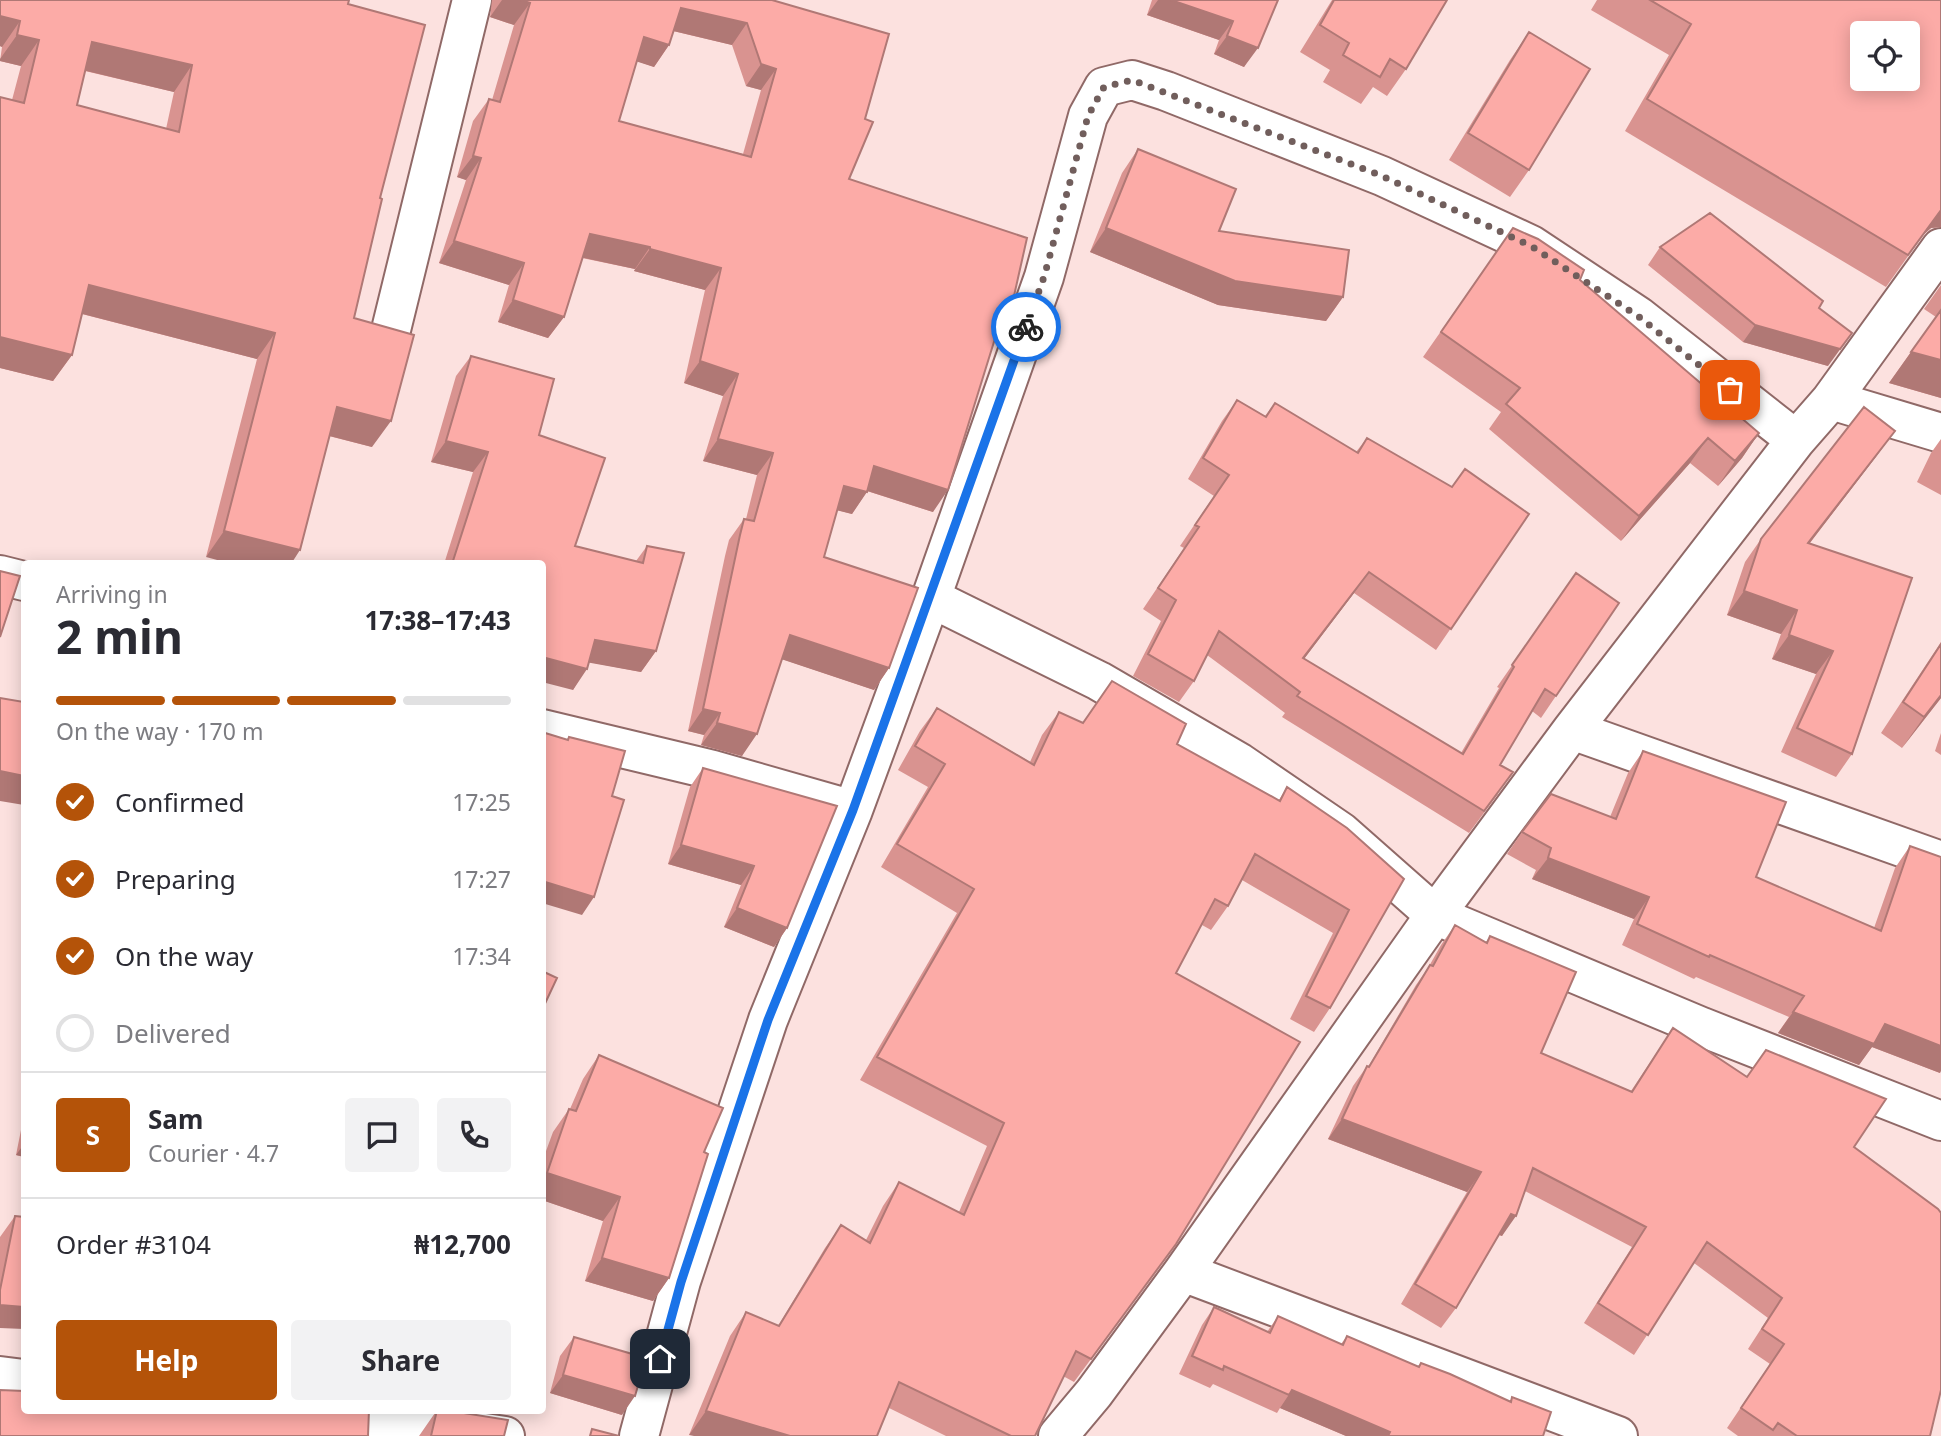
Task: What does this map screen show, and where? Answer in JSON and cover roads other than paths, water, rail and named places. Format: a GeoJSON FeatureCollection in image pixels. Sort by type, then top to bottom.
{"type":"FeatureCollection","features":[{"type":"Feature","properties":{"kind":"street"},"geometry":{"type":"LineString","coordinates":[[389,338],[472,0]]}},
{"type":"Feature","properties":{"kind":"street"},"geometry":{"type":"LineString","coordinates":[[639,1436],[681,1282],[768,1020],[853,810],[931,598],[1044,277],[1088,116],[1104,87],[1132,80],[1382,176],[1531,246],[1638,316],[1796,440]]}},
{"type":"Feature","properties":{"kind":"street"},"geometry":{"type":"LineString","coordinates":[[1058,1436],[1094,1393],[1183,1272],[1434,915],[1572,730],[1796,440],[1831,400],[1941,248]]}},
{"type":"Feature","properties":{"kind":"street"},"geometry":{"type":"LineString","coordinates":[[1831,400],[1941,433]]}},
{"type":"Feature","properties":{"kind":"street"},"geometry":{"type":"LineString","coordinates":[[0,575],[21,579]]}},
{"type":"Feature","properties":{"kind":"street"},"geometry":{"type":"LineString","coordinates":[[931,598],[1098,681],[1240,763],[1340,832],[1434,915],[1702,1027],[1941,1121]]}},
{"type":"Feature","properties":{"kind":"street"},"geometry":{"type":"LineString","coordinates":[[546,730],[713,770],[853,810]]}},
{"type":"Feature","properties":{"kind":"street"},"geometry":{"type":"LineString","coordinates":[[1572,730],[1941,861]]}},
{"type":"Feature","properties":{"kind":"street"},"geometry":{"type":"LineString","coordinates":[[1183,1272],[1618,1436]]}},
{"type":"Feature","properties":{"kind":"street"},"geometry":{"type":"LineString","coordinates":[[0,1376],[21,1379]]}},
{"type":"Feature","properties":{"kind":"street"},"geometry":{"type":"LineString","coordinates":[[347,1414],[505,1436]]}}]}
